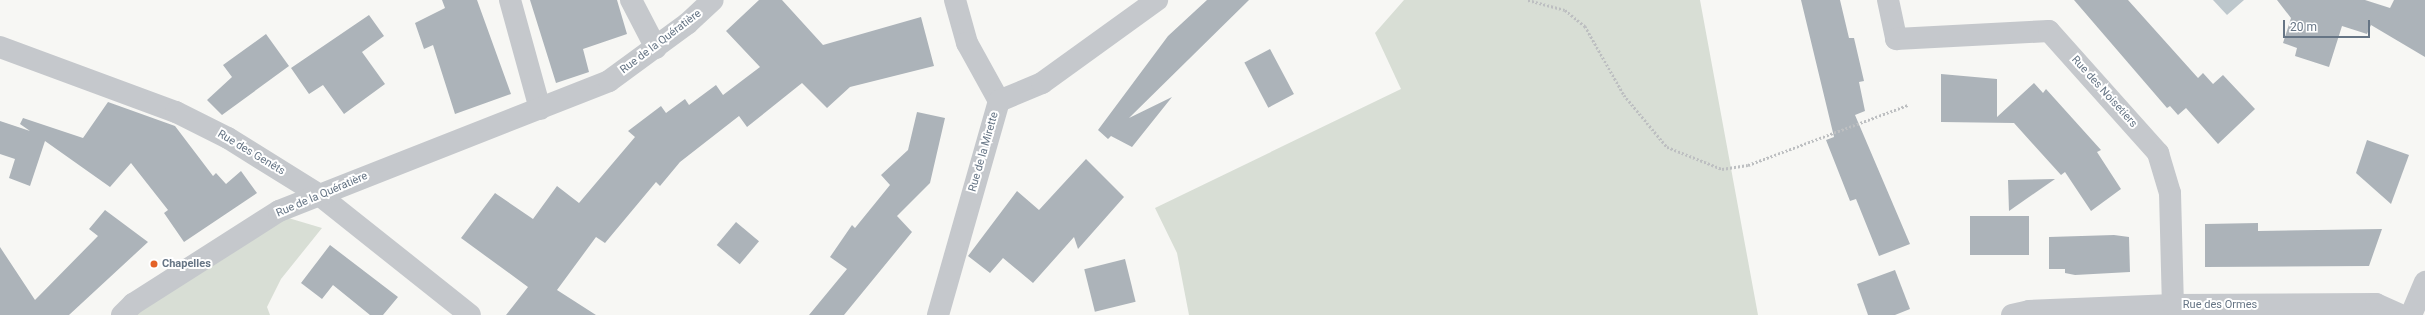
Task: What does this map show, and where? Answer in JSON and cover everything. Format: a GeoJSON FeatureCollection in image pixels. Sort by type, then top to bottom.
{"type":"FeatureCollection","features":[{"type":"Feature","properties":{"kind":"street"},"geometry":{"type":"LineString","coordinates":[[510,0],[540,109]]}},
{"type":"Feature","properties":{"kind":"street"},"geometry":{"type":"LineString","coordinates":[[631,0],[656,48]]}},
{"type":"Feature","properties":{"kind":"street","name":"Rue de la Quératière"},"geometry":{"type":"LineString","coordinates":[[122,315],[133,304],[275,214],[318,194],[609,81],[656,48],[713,0]]}},
{"type":"Feature","properties":{"kind":"street"},"geometry":{"type":"LineString","coordinates":[[955,0],[967,43],[999,101]]}},
{"type":"Feature","properties":{"kind":"street","name":"Rue de la Mirette"},"geometry":{"type":"LineString","coordinates":[[938,315],[999,101],[1042,83],[1157,0]]}},
{"type":"Feature","properties":{"kind":"street","name":"Rue des Noisetiers"},"geometry":{"type":"LineString","coordinates":[[1888,0],[1896,39],[2049,32],[2158,153],[2170,193],[2173,305]]}},
{"type":"Feature","properties":{"kind":"street","name":"Rue des Genêts"},"geometry":{"type":"LineString","coordinates":[[0,47],[176,112],[228,138],[318,194],[470,315]]}},
{"type":"Feature","properties":{"kind":"street"},"geometry":{"type":"LineString","coordinates":[[2411,315],[2425,282]]}},
{"type":"Feature","properties":{"kind":"street","name":"Rue des Ormes"},"geometry":{"type":"LineString","coordinates":[[2012,315],[2029,311],[2173,305],[2376,304],[2401,315]]}},
{"type":"Feature","properties":{"kind":"street"},"geometry":{"type":"LineString","coordinates":[[2416,315],[2425,310]]}},
{"type":"Feature","properties":{"kind":"path"},"geometry":{"type":"LineString","coordinates":[[1528,0],[1565,10],[1585,26],[1624,95],[1667,147],[1722,169],[1748,165],[1908,105]]}},
{"type":"Feature","properties":{"kind":"shaded area"},"geometry":{"type":"Polygon","coordinates":[[[1404,0],[1700,0],[1758,315],[1189,315],[1177,253],[1155,208],[1401,89],[1375,33],[1404,0]]]}},
{"type":"Feature","properties":{"kind":"shaded area"},"geometry":{"type":"Polygon","coordinates":[[[2213,0],[2244,0],[2227,15],[2213,0]]]}},
{"type":"Feature","properties":{"kind":"shaded area"},"geometry":{"type":"Polygon","coordinates":[[[275,214],[322,228],[281,279],[267,307],[270,315],[128,315],[275,214]]]}},
{"type":"Feature","properties":{"kind":"building"},"geometry":{"type":"Polygon","coordinates":[[[442,0],[477,0],[511,94],[455,114],[433,45],[424,49],[415,23],[445,8],[442,0]]]}},
{"type":"Feature","properties":{"kind":"building"},"geometry":{"type":"Polygon","coordinates":[[[530,0],[617,0],[627,34],[583,49],[589,72],[556,83],[530,0]]]}},
{"type":"Feature","properties":{"kind":"building"},"geometry":{"type":"Polygon","coordinates":[[[759,0],[782,0],[823,45],[921,17],[934,66],[850,87],[827,108],[802,83],[747,127],[739,116],[680,162],[660,186],[656,182],[605,243],[596,237],[557,290],[596,315],[506,315],[528,287],[461,238],[495,193],[533,219],[557,186],[579,203],[635,137],[628,131],[661,106],[666,113],[685,99],[689,105],[716,85],[723,95],[760,67],[726,31],[759,0]]]}},
{"type":"Feature","properties":{"kind":"building"},"geometry":{"type":"Polygon","coordinates":[[[1207,0],[1249,0],[1129,118],[1172,97],[1132,147],[1111,136],[1108,139],[1098,130],[1168,36],[1207,0]]]}},
{"type":"Feature","properties":{"kind":"building"},"geometry":{"type":"Polygon","coordinates":[[[1801,0],[1840,0],[1849,38],[1854,38],[1864,81],[1859,82],[1865,111],[1855,115],[1910,244],[1879,256],[1856,199],[1850,201],[1826,140],[1834,137],[1801,0]]]}},
{"type":"Feature","properties":{"kind":"building"},"geometry":{"type":"Polygon","coordinates":[[[2074,0],[2128,0],[2198,78],[2203,73],[2213,84],[2223,75],[2255,109],[2218,144],[2186,108],[2178,115],[2170,106],[2167,108],[2074,0]]]}},
{"type":"Feature","properties":{"kind":"building"},"geometry":{"type":"Polygon","coordinates":[[[2277,0],[2365,0],[2390,8],[2394,0],[2425,0],[2425,57],[2371,25],[2367,34],[2342,26],[2329,67],[2295,56],[2297,48],[2283,43],[2291,18],[2277,0]]]}},
{"type":"Feature","properties":{"kind":"building"},"geometry":{"type":"Polygon","coordinates":[[[369,15],[384,36],[362,52],[385,84],[344,114],[323,85],[309,94],[291,68],[369,15]]]}},
{"type":"Feature","properties":{"kind":"building"},"geometry":{"type":"Polygon","coordinates":[[[266,34],[289,66],[222,115],[207,100],[232,77],[223,65],[266,34]]]}},
{"type":"Feature","properties":{"kind":"building"},"geometry":{"type":"Polygon","coordinates":[[[1270,49],[1294,94],[1268,108],[1244,63],[1270,49]]]}},
{"type":"Feature","properties":{"kind":"building"},"geometry":{"type":"Polygon","coordinates":[[[1941,74],[1997,79],[1997,117],[2034,83],[2043,93],[2046,89],[2101,150],[2097,152],[2121,189],[2091,211],[2065,172],[2061,175],[2014,123],[1941,122],[1941,74]]]}},
{"type":"Feature","properties":{"kind":"building"},"geometry":{"type":"Polygon","coordinates":[[[108,102],[175,126],[213,176],[216,173],[226,184],[241,171],[257,193],[184,242],[164,213],[168,210],[131,163],[110,187],[45,141],[30,186],[9,178],[15,159],[0,154],[0,121],[30,131],[20,124],[23,118],[83,138],[108,102]]]}},
{"type":"Feature","properties":{"kind":"building"},"geometry":{"type":"Polygon","coordinates":[[[917,112],[945,118],[930,183],[897,216],[912,232],[844,315],[809,315],[847,269],[830,257],[852,225],[855,228],[890,185],[881,175],[908,150],[917,112]]]}},
{"type":"Feature","properties":{"kind":"building"},"geometry":{"type":"Polygon","coordinates":[[[2367,140],[2409,155],[2391,204],[2356,173],[2367,140]]]}},
{"type":"Feature","properties":{"kind":"building"},"geometry":{"type":"Polygon","coordinates":[[[1086,159],[1124,197],[1078,249],[1074,237],[1033,283],[1003,258],[990,273],[968,256],[1017,191],[1039,210],[1086,159]]]}},
{"type":"Feature","properties":{"kind":"building"},"geometry":{"type":"Polygon","coordinates":[[[2055,179],[2009,211],[2008,180],[2055,179]]]}},
{"type":"Feature","properties":{"kind":"building"},"geometry":{"type":"Polygon","coordinates":[[[105,210],[148,242],[69,315],[0,315],[0,247],[35,300],[98,236],[89,229],[105,210]]]}},
{"type":"Feature","properties":{"kind":"building"},"geometry":{"type":"Polygon","coordinates":[[[1970,216],[2029,216],[2029,255],[1970,255],[1970,216]]]}},
{"type":"Feature","properties":{"kind":"building"},"geometry":{"type":"Polygon","coordinates":[[[736,222],[759,241],[740,264],[717,245],[736,222]]]}},
{"type":"Feature","properties":{"kind":"building"},"geometry":{"type":"Polygon","coordinates":[[[2258,223],[2258,231],[2382,229],[2369,266],[2205,267],[2205,224],[2258,223]]]}},
{"type":"Feature","properties":{"kind":"building"},"geometry":{"type":"Polygon","coordinates":[[[2114,235],[2129,237],[2130,272],[2075,275],[2065,273],[2065,269],[2049,269],[2049,237],[2114,235]]]}},
{"type":"Feature","properties":{"kind":"building"},"geometry":{"type":"Polygon","coordinates":[[[330,245],[398,297],[383,315],[370,315],[333,285],[322,299],[301,283],[330,245]]]}},
{"type":"Feature","properties":{"kind":"building"},"geometry":{"type":"Polygon","coordinates":[[[1125,259],[1136,302],[1095,312],[1084,269],[1125,259]]]}},
{"type":"Feature","properties":{"kind":"building"},"geometry":{"type":"Polygon","coordinates":[[[1895,270],[1910,309],[1895,315],[1868,315],[1857,284],[1895,270]]]}},
{"type":"Feature","properties":{"kind":"place","name":"Chapelles"},"geometry":{"type":"Point","coordinates":[154,264]}}]}
